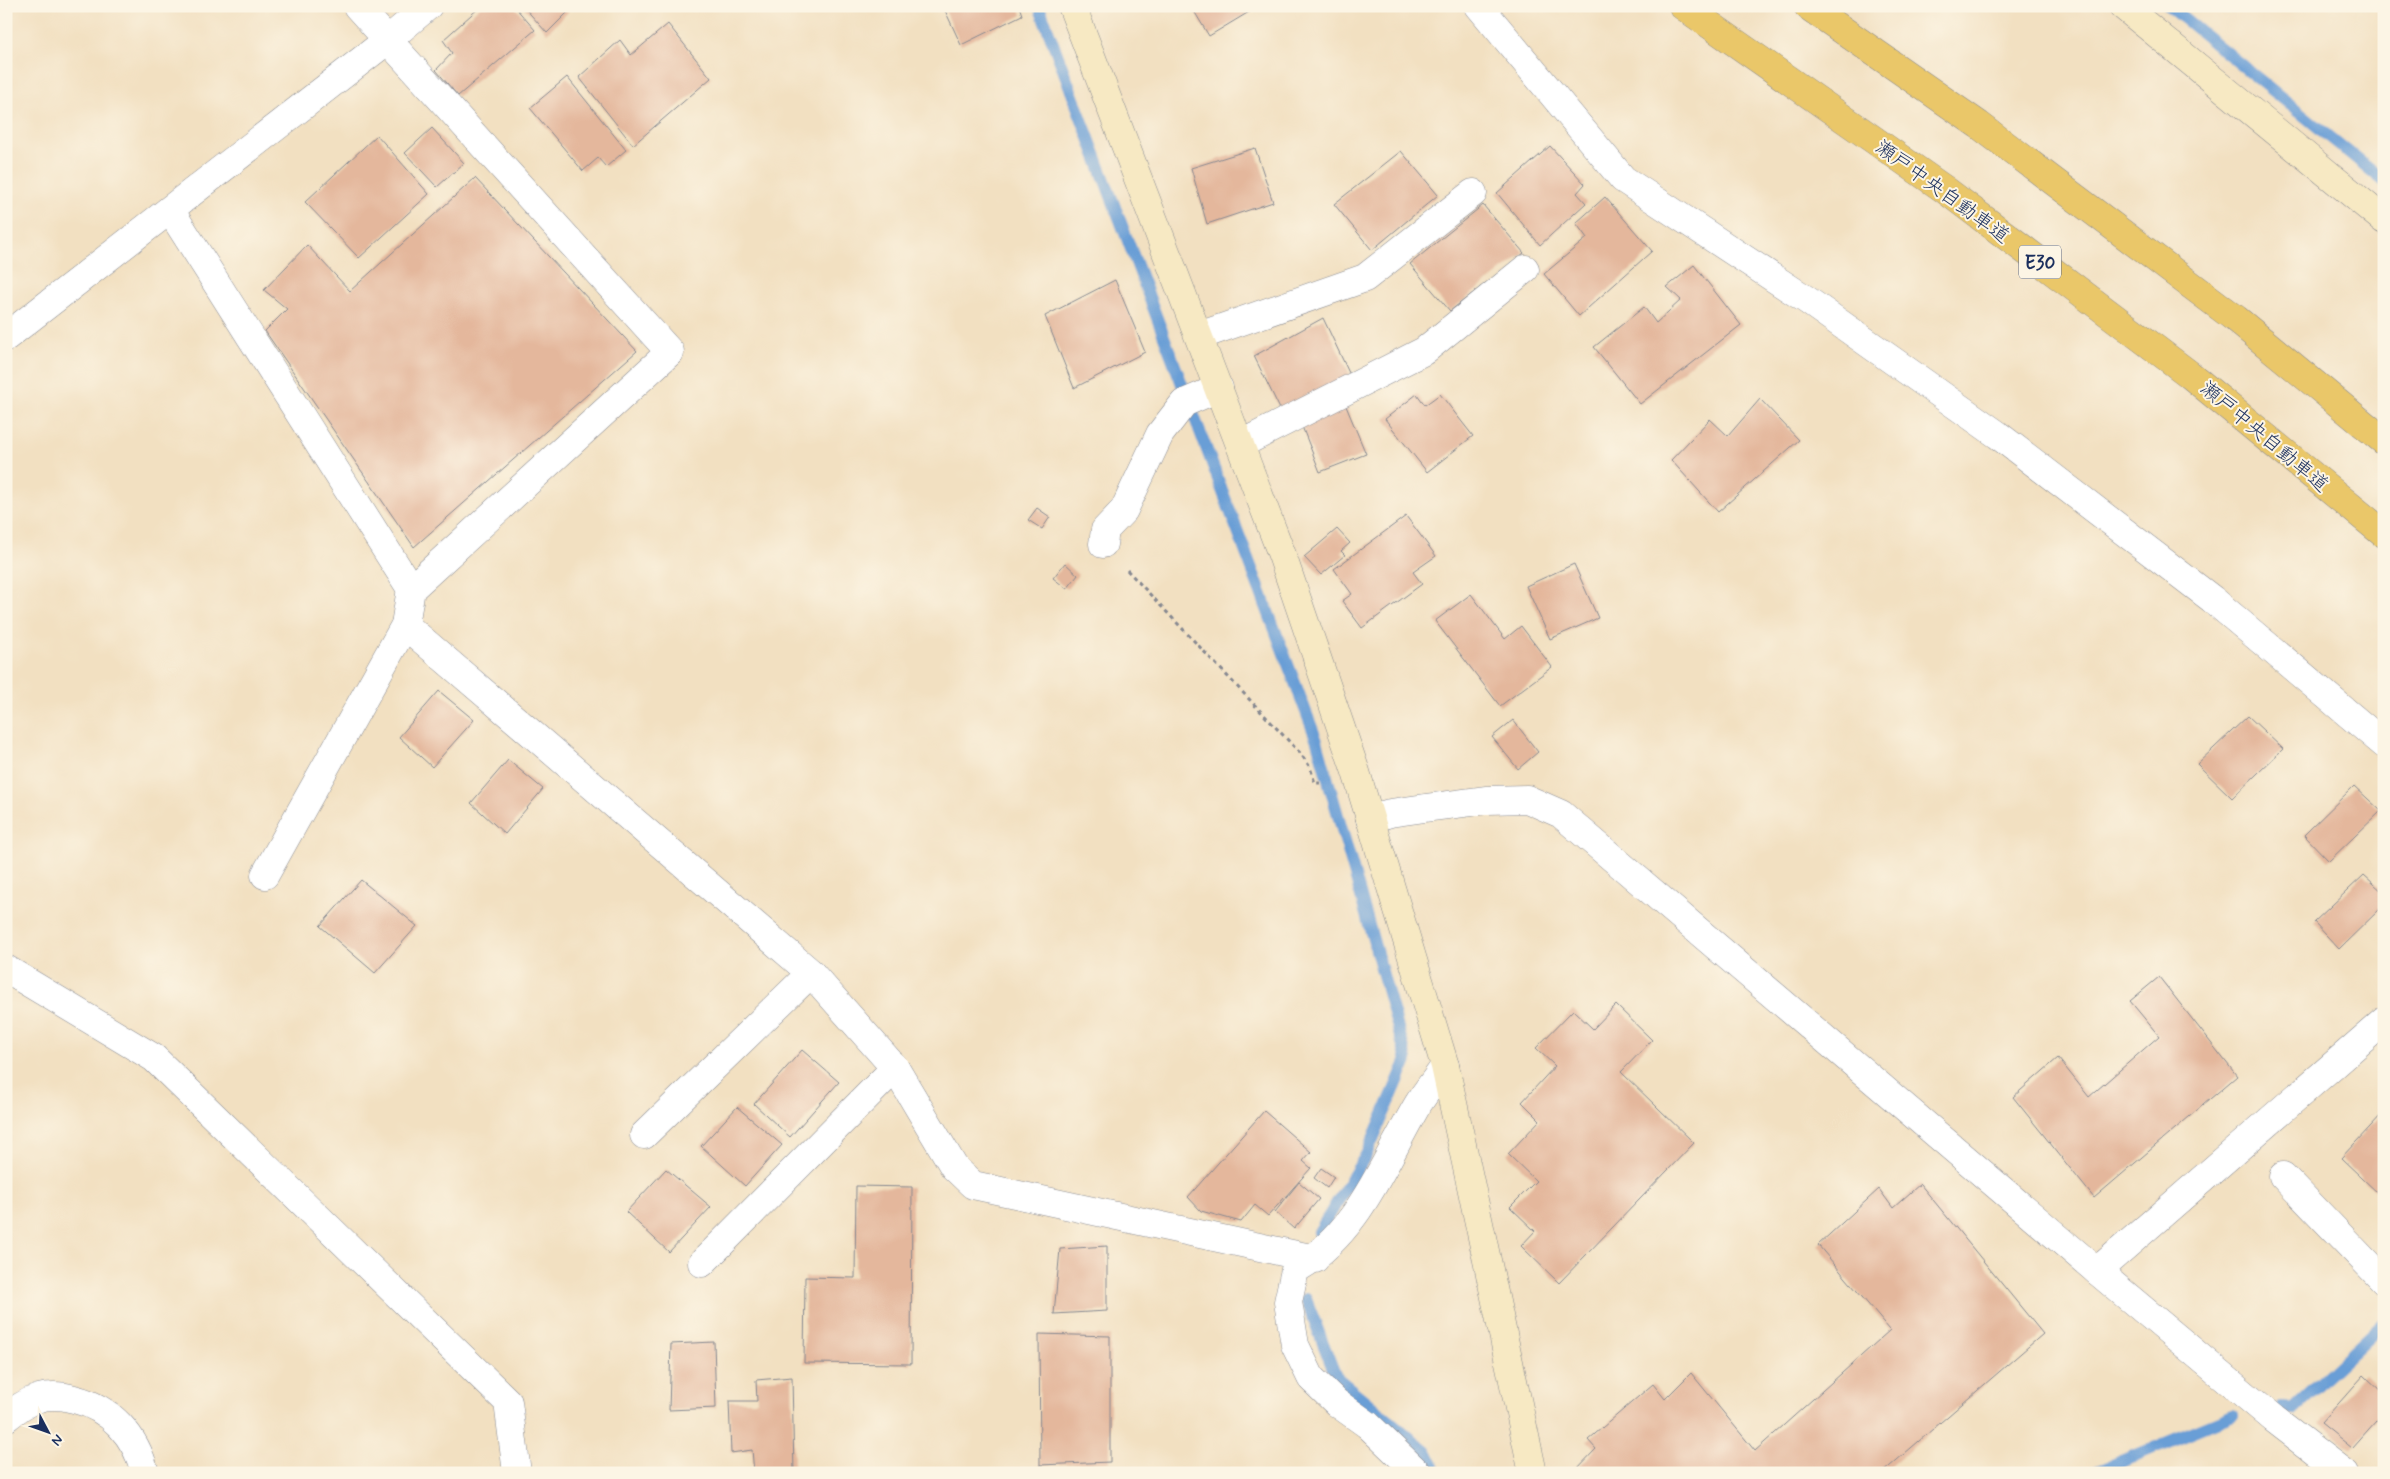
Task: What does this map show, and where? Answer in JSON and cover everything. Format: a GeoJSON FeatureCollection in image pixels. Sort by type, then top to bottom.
{"type":"FeatureCollection","features":[{"type":"Feature","properties":{"kind":"highway","name":"瀬戸中央自動車道"},"geometry":{"type":"LineString","coordinates":[[1683,6],[1944,190],[2182,368],[2384,534]]}},
{"type":"Feature","properties":{"kind":"highway"},"geometry":{"type":"LineString","coordinates":[[1808,6],[1979,125],[2236,319],[2384,441]]}},
{"type":"Feature","properties":{"kind":"street"},"geometry":{"type":"LineString","coordinates":[[265,875],[405,625],[411,589],[670,352],[357,6]]}},
{"type":"Feature","properties":{"kind":"street"},"geometry":{"type":"LineString","coordinates":[[6,337],[389,40],[428,6]]}},
{"type":"Feature","properties":{"kind":"street"},"geometry":{"type":"LineString","coordinates":[[1072,6],[1199,336],[1200,396],[1241,444],[1305,618],[1370,819],[1445,1066],[1533,1473]]}},
{"type":"Feature","properties":{"kind":"street"},"geometry":{"type":"LineString","coordinates":[[1479,6],[1623,178],[1807,300],[1998,435],[2212,599],[2384,744]]}},
{"type":"Feature","properties":{"kind":"street"},"geometry":{"type":"LineString","coordinates":[[2123,6],[2384,220]]}},
{"type":"Feature","properties":{"kind":"street"},"geometry":{"type":"LineString","coordinates":[[1199,336],[1365,278],[1472,193]]}},
{"type":"Feature","properties":{"kind":"street"},"geometry":{"type":"LineString","coordinates":[[170,210],[411,589]]}},
{"type":"Feature","properties":{"kind":"street"},"geometry":{"type":"LineString","coordinates":[[1241,444],[1424,351],[1525,269]]}},
{"type":"Feature","properties":{"kind":"street"},"geometry":{"type":"LineString","coordinates":[[1103,544],[1104,530],[1124,510],[1160,434],[1200,396]]}},
{"type":"Feature","properties":{"kind":"street"},"geometry":{"type":"LineString","coordinates":[[405,625],[811,973],[895,1068],[954,1167],[973,1185],[1315,1259]]}},
{"type":"Feature","properties":{"kind":"street"},"geometry":{"type":"LineString","coordinates":[[1370,819],[1390,813],[1487,800],[1527,799],[1561,814],[2097,1271],[2274,1419],[2344,1473]]}},
{"type":"Feature","properties":{"kind":"street"},"geometry":{"type":"LineString","coordinates":[[6,969],[154,1058],[508,1402],[517,1473]]}},
{"type":"Feature","properties":{"kind":"street"},"geometry":{"type":"LineString","coordinates":[[644,1135],[811,973]]}},
{"type":"Feature","properties":{"kind":"street"},"geometry":{"type":"LineString","coordinates":[[2097,1271],[2384,1021]]}},
{"type":"Feature","properties":{"kind":"street"},"geometry":{"type":"LineString","coordinates":[[1418,1473],[1368,1425],[1337,1403],[1311,1378],[1295,1345],[1288,1302],[1294,1270],[1315,1259],[1346,1227],[1376,1184],[1419,1103],[1445,1066]]}},
{"type":"Feature","properties":{"kind":"street"},"geometry":{"type":"LineString","coordinates":[[702,1263],[895,1068]]}},
{"type":"Feature","properties":{"kind":"street"},"geometry":{"type":"LineString","coordinates":[[2283,1176],[2384,1281]]}},
{"type":"Feature","properties":{"kind":"street"},"geometry":{"type":"LineString","coordinates":[[6,1418],[22,1405],[41,1397],[63,1396],[83,1401],[102,1410],[119,1423],[136,1447],[145,1473]]}},
{"type":"Feature","properties":{"kind":"path"},"geometry":{"type":"LineString","coordinates":[[1103,544],[1301,754],[1310,767],[1315,783],[1322,783]]}},
{"type":"Feature","properties":{"kind":"building"},"geometry":{"type":"Polygon","coordinates":[[[481,6],[514,6],[535,30],[458,96],[436,70],[452,53],[443,40],[481,6]]]}},
{"type":"Feature","properties":{"kind":"building"},"geometry":{"type":"Polygon","coordinates":[[[523,6],[564,6],[568,12],[547,33],[523,6]]]}},
{"type":"Feature","properties":{"kind":"building"},"geometry":{"type":"Polygon","coordinates":[[[943,6],[1019,6],[1022,15],[961,45],[943,6]]]}},
{"type":"Feature","properties":{"kind":"building"},"geometry":{"type":"Polygon","coordinates":[[[1191,6],[1259,6],[1209,36],[1191,6]]]}},
{"type":"Feature","properties":{"kind":"building"},"geometry":{"type":"Polygon","coordinates":[[[668,24],[711,78],[633,145],[579,77],[620,40],[631,55],[668,24]]]}},
{"type":"Feature","properties":{"kind":"building"},"geometry":{"type":"Polygon","coordinates":[[[567,77],[626,150],[606,167],[598,158],[583,171],[530,108],[567,77]]]}},
{"type":"Feature","properties":{"kind":"building"},"geometry":{"type":"Polygon","coordinates":[[[432,128],[464,163],[437,187],[405,153],[432,128]]]}},
{"type":"Feature","properties":{"kind":"building"},"geometry":{"type":"Polygon","coordinates":[[[377,135],[429,194],[359,258],[305,202],[377,135]]]}},
{"type":"Feature","properties":{"kind":"building"},"geometry":{"type":"Polygon","coordinates":[[[1550,146],[1585,184],[1577,193],[1586,203],[1540,245],[1497,193],[1550,146]]]}},
{"type":"Feature","properties":{"kind":"building"},"geometry":{"type":"Polygon","coordinates":[[[1255,148],[1273,202],[1207,224],[1191,168],[1255,148]]]}},
{"type":"Feature","properties":{"kind":"building"},"geometry":{"type":"Polygon","coordinates":[[[1401,151],[1438,195],[1372,250],[1334,204],[1401,151]]]}},
{"type":"Feature","properties":{"kind":"building"},"geometry":{"type":"Polygon","coordinates":[[[475,178],[637,351],[414,547],[265,331],[287,309],[264,290],[307,245],[350,291],[475,178]]]}},
{"type":"Feature","properties":{"kind":"building"},"geometry":{"type":"Polygon","coordinates":[[[1605,197],[1652,251],[1579,316],[1544,274],[1587,238],[1576,223],[1605,197]]]}},
{"type":"Feature","properties":{"kind":"building"},"geometry":{"type":"Polygon","coordinates":[[[1483,205],[1524,253],[1450,311],[1410,264],[1483,205]]]}},
{"type":"Feature","properties":{"kind":"building"},"geometry":{"type":"Polygon","coordinates":[[[1694,265],[1741,325],[1640,404],[1594,347],[1644,307],[1656,323],[1681,300],[1667,287],[1694,265]]]}},
{"type":"Feature","properties":{"kind":"building"},"geometry":{"type":"Polygon","coordinates":[[[1115,280],[1145,352],[1074,388],[1045,316],[1115,280]]]}},
{"type":"Feature","properties":{"kind":"building"},"geometry":{"type":"Polygon","coordinates":[[[1323,318],[1350,375],[1280,409],[1254,356],[1323,318]]]}},
{"type":"Feature","properties":{"kind":"building"},"geometry":{"type":"Polygon","coordinates":[[[1417,394],[1425,405],[1440,394],[1473,436],[1427,472],[1385,419],[1417,394]]]}},
{"type":"Feature","properties":{"kind":"building"},"geometry":{"type":"Polygon","coordinates":[[[1760,399],[1799,440],[1718,512],[1671,460],[1710,419],[1728,436],[1760,399]]]}},
{"type":"Feature","properties":{"kind":"building"},"geometry":{"type":"Polygon","coordinates":[[[1346,406],[1366,454],[1320,472],[1301,424],[1346,406]]]}},
{"type":"Feature","properties":{"kind":"building"},"geometry":{"type":"Polygon","coordinates":[[[1037,508],[1050,517],[1042,529],[1028,520],[1037,508]]]}},
{"type":"Feature","properties":{"kind":"building"},"geometry":{"type":"Polygon","coordinates":[[[1406,516],[1436,556],[1413,572],[1422,584],[1362,628],[1342,601],[1352,594],[1334,569],[1406,516]]]}},
{"type":"Feature","properties":{"kind":"building"},"geometry":{"type":"Polygon","coordinates":[[[1337,529],[1350,543],[1341,551],[1345,555],[1321,575],[1304,557],[1337,529]]]}},
{"type":"Feature","properties":{"kind":"building"},"geometry":{"type":"Polygon","coordinates":[[[1065,563],[1078,575],[1067,589],[1053,578],[1065,563]]]}},
{"type":"Feature","properties":{"kind":"building"},"geometry":{"type":"Polygon","coordinates":[[[1574,564],[1598,618],[1550,639],[1526,586],[1574,564]]]}},
{"type":"Feature","properties":{"kind":"building"},"geometry":{"type":"Polygon","coordinates":[[[1471,594],[1505,639],[1521,626],[1552,667],[1500,706],[1435,621],[1471,594]]]}},
{"type":"Feature","properties":{"kind":"building"},"geometry":{"type":"Polygon","coordinates":[[[439,691],[474,720],[432,767],[399,737],[439,691]]]}},
{"type":"Feature","properties":{"kind":"building"},"geometry":{"type":"Polygon","coordinates":[[[2248,716],[2283,749],[2232,798],[2197,764],[2248,716]]]}},
{"type":"Feature","properties":{"kind":"building"},"geometry":{"type":"Polygon","coordinates":[[[1513,720],[1538,752],[1518,769],[1492,737],[1513,720]]]}},
{"type":"Feature","properties":{"kind":"building"},"geometry":{"type":"Polygon","coordinates":[[[508,760],[543,789],[505,834],[471,803],[508,760]]]}},
{"type":"Feature","properties":{"kind":"building"},"geometry":{"type":"Polygon","coordinates":[[[2354,786],[2381,811],[2329,861],[2304,835],[2354,786]]]}},
{"type":"Feature","properties":{"kind":"building"},"geometry":{"type":"Polygon","coordinates":[[[2364,875],[2384,893],[2384,905],[2339,949],[2314,922],[2364,875]]]}},
{"type":"Feature","properties":{"kind":"building"},"geometry":{"type":"Polygon","coordinates":[[[361,880],[417,926],[375,973],[320,926],[361,880]]]}},
{"type":"Feature","properties":{"kind":"building"},"geometry":{"type":"Polygon","coordinates":[[[2159,977],[2237,1076],[2094,1198],[2013,1097],[2058,1058],[2089,1097],[2159,1036],[2130,1001],[2159,977]]]}},
{"type":"Feature","properties":{"kind":"building"},"geometry":{"type":"Polygon","coordinates":[[[1616,1005],[1652,1040],[1621,1072],[1694,1143],[1559,1283],[1521,1246],[1535,1231],[1510,1207],[1536,1181],[1508,1154],[1540,1120],[1522,1102],[1555,1066],[1536,1048],[1573,1010],[1593,1029],[1616,1005]]]}},
{"type":"Feature","properties":{"kind":"building"},"geometry":{"type":"Polygon","coordinates":[[[802,1050],[839,1082],[790,1137],[754,1104],[802,1050]]]}},
{"type":"Feature","properties":{"kind":"building"},"geometry":{"type":"Polygon","coordinates":[[[737,1107],[782,1145],[745,1186],[701,1146],[737,1107]]]}},
{"type":"Feature","properties":{"kind":"building"},"geometry":{"type":"Polygon","coordinates":[[[1264,1111],[1311,1152],[1303,1161],[1311,1168],[1268,1216],[1255,1205],[1241,1222],[1201,1211],[1188,1197],[1264,1111]]]}},
{"type":"Feature","properties":{"kind":"building"},"geometry":{"type":"Polygon","coordinates":[[[2384,1112],[2384,1193],[2381,1196],[2341,1158],[2384,1112]]]}},
{"type":"Feature","properties":{"kind":"building"},"geometry":{"type":"Polygon","coordinates":[[[1321,1168],[1334,1177],[1327,1188],[1314,1178],[1321,1168]]]}},
{"type":"Feature","properties":{"kind":"building"},"geometry":{"type":"Polygon","coordinates":[[[666,1169],[711,1207],[669,1252],[626,1212],[666,1169]]]}},
{"type":"Feature","properties":{"kind":"building"},"geometry":{"type":"Polygon","coordinates":[[[1299,1182],[1319,1199],[1294,1229],[1275,1212],[1299,1182]]]}},
{"type":"Feature","properties":{"kind":"building"},"geometry":{"type":"Polygon","coordinates":[[[1920,1184],[2043,1334],[1882,1473],[1573,1473],[1596,1449],[1588,1440],[1653,1384],[1665,1399],[1691,1373],[1755,1451],[1890,1330],[1818,1245],[1879,1189],[1893,1208],[1920,1184]]]}},
{"type":"Feature","properties":{"kind":"building"},"geometry":{"type":"Polygon","coordinates":[[[856,1186],[912,1187],[911,1364],[804,1363],[805,1277],[855,1278],[856,1186]]]}},
{"type":"Feature","properties":{"kind":"building"},"geometry":{"type":"Polygon","coordinates":[[[1107,1246],[1107,1311],[1054,1314],[1060,1249],[1107,1246]]]}},
{"type":"Feature","properties":{"kind":"building"},"geometry":{"type":"Polygon","coordinates":[[[1039,1334],[1110,1336],[1110,1462],[1040,1465],[1039,1334]]]}},
{"type":"Feature","properties":{"kind":"building"},"geometry":{"type":"Polygon","coordinates":[[[714,1342],[716,1408],[669,1410],[671,1344],[714,1342]]]}},
{"type":"Feature","properties":{"kind":"building"},"geometry":{"type":"Polygon","coordinates":[[[2364,1375],[2384,1394],[2384,1412],[2352,1448],[2321,1423],[2364,1375]]]}},
{"type":"Feature","properties":{"kind":"building"},"geometry":{"type":"Polygon","coordinates":[[[792,1377],[794,1473],[754,1473],[752,1450],[731,1453],[729,1401],[757,1401],[756,1380],[792,1377]]]}},
{"type":"Feature","properties":{"kind":"waterway"},"geometry":{"type":"LineString","coordinates":[[1039,6],[1317,741],[1407,1060],[1366,1155],[1319,1232]]}},
{"type":"Feature","properties":{"kind":"waterway"},"geometry":{"type":"LineString","coordinates":[[2169,6],[2384,181]]}},
{"type":"Feature","properties":{"kind":"waterway"},"geometry":{"type":"LineString","coordinates":[[1306,1299],[1336,1377],[1426,1451],[1437,1473]]}},
{"type":"Feature","properties":{"kind":"waterway"},"geometry":{"type":"LineString","coordinates":[[2283,1408],[2292,1409],[2384,1323]]}},
{"type":"Feature","properties":{"kind":"waterway"},"geometry":{"type":"LineString","coordinates":[[2093,1473],[2233,1415]]}}]}
